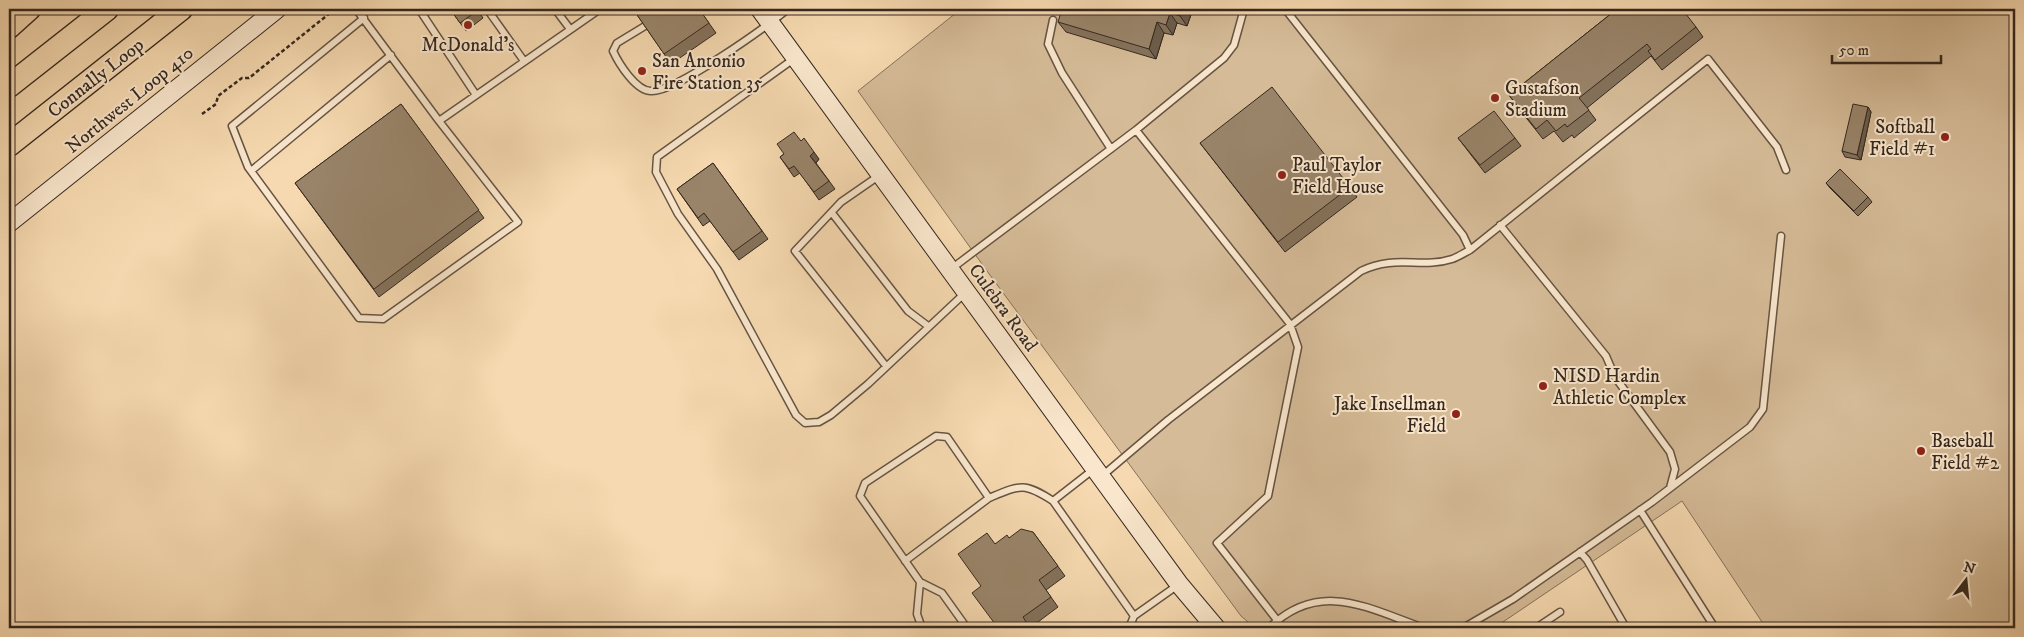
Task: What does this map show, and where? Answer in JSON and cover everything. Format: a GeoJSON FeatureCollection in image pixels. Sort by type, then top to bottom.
{"type":"FeatureCollection","features":[{"type":"Feature","properties":{"kind":"highway"},"geometry":{"type":"LineString","coordinates":[[9,27],[29,9]]}},
{"type":"Feature","properties":{"kind":"highway"},"geometry":{"type":"LineString","coordinates":[[9,86],[107,9]]}},
{"type":"Feature","properties":{"kind":"highway","name":"Connally Loop"},"geometry":{"type":"LineString","coordinates":[[9,145],[181,9]]}},
{"type":"Feature","properties":{"kind":"main road","name":"Northwest Loop 410"},"geometry":{"type":"LineString","coordinates":[[9,223],[276,9]]}},
{"type":"Feature","properties":{"kind":"main road","name":"Culebra Road"},"geometry":{"type":"LineString","coordinates":[[766,16],[1179,584],[1216,628]]}},
{"type":"Feature","properties":{"kind":"lane"},"geometry":{"type":"LineString","coordinates":[[356,9],[364,18],[439,121],[518,222],[382,319],[359,318],[251,171],[232,126],[364,18]]}},
{"type":"Feature","properties":{"kind":"lane"},"geometry":{"type":"LineString","coordinates":[[419,9],[476,95]]}},
{"type":"Feature","properties":{"kind":"lane"},"geometry":{"type":"LineString","coordinates":[[487,9],[524,61]]}},
{"type":"Feature","properties":{"kind":"lane"},"geometry":{"type":"LineString","coordinates":[[556,9],[570,30]]}},
{"type":"Feature","properties":{"kind":"lane"},"geometry":{"type":"LineString","coordinates":[[439,121],[600,9]]}},
{"type":"Feature","properties":{"kind":"lane"},"geometry":{"type":"LineString","coordinates":[[644,26],[617,43],[613,51],[640,88],[652,92],[668,86],[724,55],[766,16],[788,9]]}},
{"type":"Feature","properties":{"kind":"lane"},"geometry":{"type":"LineString","coordinates":[[950,270],[1136,130],[1224,58],[1234,45],[1244,9]]}},
{"type":"Feature","properties":{"kind":"lane"},"geometry":{"type":"LineString","coordinates":[[1285,9],[1463,235],[1470,250]]}},
{"type":"Feature","properties":{"kind":"lane"},"geometry":{"type":"LineString","coordinates":[[1053,20],[1048,44],[1062,73],[1111,149]]}},
{"type":"Feature","properties":{"kind":"lane"},"geometry":{"type":"LineString","coordinates":[[251,171],[391,55]]}},
{"type":"Feature","properties":{"kind":"lane"},"geometry":{"type":"LineString","coordinates":[[796,58],[657,158],[656,172],[678,214],[717,269],[796,415],[805,423],[819,422],[831,415],[967,292]]}},
{"type":"Feature","properties":{"kind":"lane"},"geometry":{"type":"LineString","coordinates":[[1053,500],[1098,472],[1156,429],[1344,282],[1375,264],[1391,261],[1437,262],[1453,259],[1470,250],[1708,59],[1777,147],[1786,170]]}},
{"type":"Feature","properties":{"kind":"lane"},"geometry":{"type":"LineString","coordinates":[[1136,130],[1290,324],[1298,347],[1268,496],[1217,543],[1277,620]]}},
{"type":"Feature","properties":{"kind":"lane"},"geometry":{"type":"LineString","coordinates":[[881,174],[842,202],[795,251],[886,366]]}},
{"type":"Feature","properties":{"kind":"lane"},"geometry":{"type":"LineString","coordinates":[[832,213],[908,311],[928,326]]}},
{"type":"Feature","properties":{"kind":"lane"},"geometry":{"type":"LineString","coordinates":[[1500,225],[1606,356],[1616,377],[1670,452],[1675,469],[1670,488]]}},
{"type":"Feature","properties":{"kind":"lane"},"geometry":{"type":"LineString","coordinates":[[1463,628],[1512,599],[1640,510],[1750,427],[1763,409],[1781,236]]}},
{"type":"Feature","properties":{"kind":"lane"},"geometry":{"type":"LineString","coordinates":[[967,628],[942,593],[920,582],[860,496],[865,483],[936,436],[947,436],[989,498]]}},
{"type":"Feature","properties":{"kind":"lane"},"geometry":{"type":"LineString","coordinates":[[906,561],[989,498],[1012,488],[1025,486],[1034,488],[1053,500],[1134,616]]}},
{"type":"Feature","properties":{"kind":"lane"},"geometry":{"type":"LineString","coordinates":[[1640,510],[1715,628]]}},
{"type":"Feature","properties":{"kind":"lane"},"geometry":{"type":"LineString","coordinates":[[1580,552],[1587,560],[1626,628]]}},
{"type":"Feature","properties":{"kind":"lane"},"geometry":{"type":"LineString","coordinates":[[920,582],[917,614],[922,628]]}},
{"type":"Feature","properties":{"kind":"lane"},"geometry":{"type":"LineString","coordinates":[[1129,628],[1134,616],[1179,584]]}},
{"type":"Feature","properties":{"kind":"lane"},"geometry":{"type":"LineString","coordinates":[[1269,628],[1277,620],[1311,602],[1346,600],[1424,628]]}},
{"type":"Feature","properties":{"kind":"lane"},"geometry":{"type":"LineString","coordinates":[[1536,628],[1560,612]]}},
{"type":"Feature","properties":{"kind":"path"},"geometry":{"type":"LineString","coordinates":[[202,114],[216,104],[218,96],[242,78],[249,78],[335,9]]}},
{"type":"Feature","properties":{"kind":"shaded area","name":"NISD Hardin Athletic Complex"},"geometry":{"type":"Polygon","coordinates":[[[961,9],[2015,9],[2015,628],[1766,628],[1682,501],[1494,628],[1255,628],[1241,616],[987,271],[858,91],[961,9]]]}},
{"type":"Feature","properties":{"kind":"building"},"geometry":{"type":"Polygon","coordinates":[[[450,9],[477,9],[478,10],[460,23],[450,9]]]}},
{"type":"Feature","properties":{"kind":"building"},"geometry":{"type":"Polygon","coordinates":[[[633,9],[699,9],[709,23],[664,54],[633,9]]]}},
{"type":"Feature","properties":{"kind":"building"},"geometry":{"type":"Polygon","coordinates":[[[1062,9],[1182,9],[1180,16],[1170,13],[1166,25],[1157,22],[1149,49],[1058,22],[1062,9]]]}},
{"type":"Feature","properties":{"kind":"building"},"geometry":{"type":"Polygon","coordinates":[[[1617,9],[1682,9],[1696,27],[1655,60],[1648,51],[1651,49],[1647,44],[1579,98],[1589,110],[1567,127],[1565,124],[1556,131],[1547,120],[1536,129],[1509,95],[1617,9]]]}},
{"type":"Feature","properties":{"kind":"building","name":"Paul Taylor Field House"},"geometry":{"type":"Polygon","coordinates":[[[1272,87],[1350,187],[1278,242],[1200,143],[1272,87]]]}},
{"type":"Feature","properties":{"kind":"building"},"geometry":{"type":"Polygon","coordinates":[[[401,104],[479,210],[374,289],[295,183],[401,104]]]}},
{"type":"Feature","properties":{"kind":"building"},"geometry":{"type":"Polygon","coordinates":[[[1853,104],[1868,107],[1857,155],[1842,151],[1853,104]]]}},
{"type":"Feature","properties":{"kind":"building"},"geometry":{"type":"Polygon","coordinates":[[[1494,111],[1515,138],[1480,165],[1458,138],[1494,111]]]}},
{"type":"Feature","properties":{"kind":"building"},"geometry":{"type":"Polygon","coordinates":[[[794,132],[801,141],[804,138],[814,152],[810,156],[829,181],[814,192],[794,166],[789,169],[780,157],[784,154],[777,144],[794,132]]]}},
{"type":"Feature","properties":{"kind":"building"},"geometry":{"type":"Polygon","coordinates":[[[713,163],[762,231],[733,252],[704,213],[698,218],[677,189],[713,163]]]}},
{"type":"Feature","properties":{"kind":"building"},"geometry":{"type":"Polygon","coordinates":[[[1840,169],[1868,197],[1854,211],[1826,183],[1840,169]]]}},
{"type":"Feature","properties":{"kind":"building"},"geometry":{"type":"Polygon","coordinates":[[[1021,529],[1033,532],[1058,566],[1039,580],[1051,597],[1023,617],[1030,628],[998,628],[972,593],[981,586],[958,554],[987,533],[995,544],[1007,535],[1009,538],[1021,529]]]}},
{"type":"Feature","properties":{"kind":"place","name":"McDonald's"},"geometry":{"type":"Point","coordinates":[468,25]}},
{"type":"Feature","properties":{"kind":"place","name":"San Antonio Fire Station 35"},"geometry":{"type":"Point","coordinates":[642,71]}},
{"type":"Feature","properties":{"kind":"place","name":"Gustafson Stadium"},"geometry":{"type":"Point","coordinates":[1495,98]}},
{"type":"Feature","properties":{"kind":"place","name":"Softball Field #1"},"geometry":{"type":"Point","coordinates":[1945,137]}},
{"type":"Feature","properties":{"kind":"place","name":"Paul Taylor Field House"},"geometry":{"type":"Point","coordinates":[1282,175]}},
{"type":"Feature","properties":{"kind":"place","name":"NISD Hardin Athletic Complex"},"geometry":{"type":"Point","coordinates":[1543,386]}},
{"type":"Feature","properties":{"kind":"place","name":"Jake Insellman Field"},"geometry":{"type":"Point","coordinates":[1456,414]}},
{"type":"Feature","properties":{"kind":"place","name":"Baseball Field #2"},"geometry":{"type":"Point","coordinates":[1921,451]}}]}
